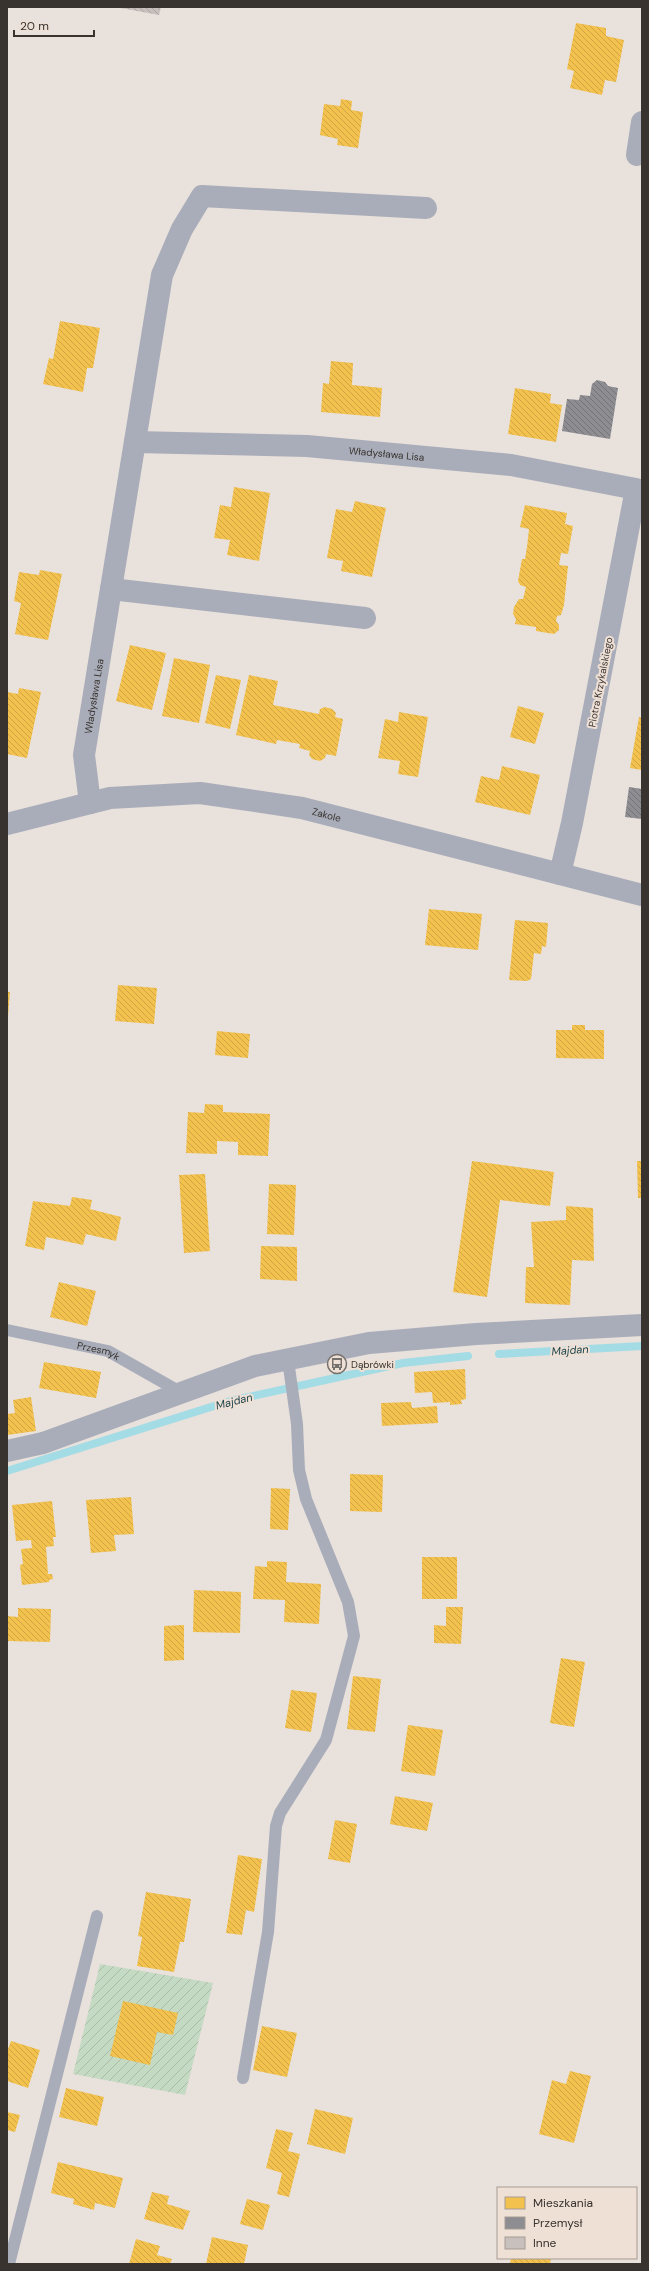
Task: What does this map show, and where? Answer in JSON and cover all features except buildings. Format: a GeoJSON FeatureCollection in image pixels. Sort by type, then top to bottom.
{"type":"FeatureCollection","features":[{"type":"Feature","properties":{"kind":"street"},"geometry":{"type":"LineString","coordinates":[[637,155],[642,122]]}},
{"type":"Feature","properties":{"kind":"street","name":"Władysława Lisa"},"geometry":{"type":"LineString","coordinates":[[90,803],[84,755],[162,276],[182,229],[202,196],[426,208]]}},
{"type":"Feature","properties":{"kind":"street","name":"Władysława Lisa"},"geometry":{"type":"LineString","coordinates":[[135,442],[307,446],[511,465],[636,489]]}},
{"type":"Feature","properties":{"kind":"street","name":"Piotra Krzykalskiego"},"geometry":{"type":"LineString","coordinates":[[560,874],[572,823],[636,489]]}},
{"type":"Feature","properties":{"kind":"street"},"geometry":{"type":"LineString","coordinates":[[111,589],[365,618]]}},
{"type":"Feature","properties":{"kind":"street","name":"Zakole"},"geometry":{"type":"LineString","coordinates":[[7,824],[110,798],[200,793],[286,806],[642,895]]}},
{"type":"Feature","properties":{"kind":"street"},"geometry":{"type":"LineString","coordinates":[[7,1451],[43,1443],[255,1366],[289,1369],[370,1343],[476,1334],[642,1325]]}},
{"type":"Feature","properties":{"kind":"lane","name":"Przesmyk"},"geometry":{"type":"LineString","coordinates":[[7,1330],[108,1351],[182,1393]]}},
{"type":"Feature","properties":{"kind":"lane"},"geometry":{"type":"LineString","coordinates":[[243,2078],[268,1932],[276,1826],[280,1814],[326,1740],[354,1636],[348,1602],[306,1499],[298,1470],[297,1424],[289,1369]]}},
{"type":"Feature","properties":{"kind":"lane"},"geometry":{"type":"LineString","coordinates":[[8,2264],[97,1916]]}},
{"type":"Feature","properties":{"kind":"green space"},"geometry":{"type":"Polygon","coordinates":[[[100,1964],[213,1983],[185,2095],[73,2074],[100,1964]]]}},
{"type":"Feature","properties":{"kind":"waterway","name":"Majdan"},"geometry":{"type":"LineString","coordinates":[[499,1354],[642,1346]]}},
{"type":"Feature","properties":{"kind":"waterway","name":"Majdan"},"geometry":{"type":"LineString","coordinates":[[7,1471],[230,1401],[403,1363],[468,1356]]}},
{"type":"Feature","properties":{"kind":"place","name":"Dąbrówki"},"geometry":{"type":"Point","coordinates":[337,1364]}}]}
